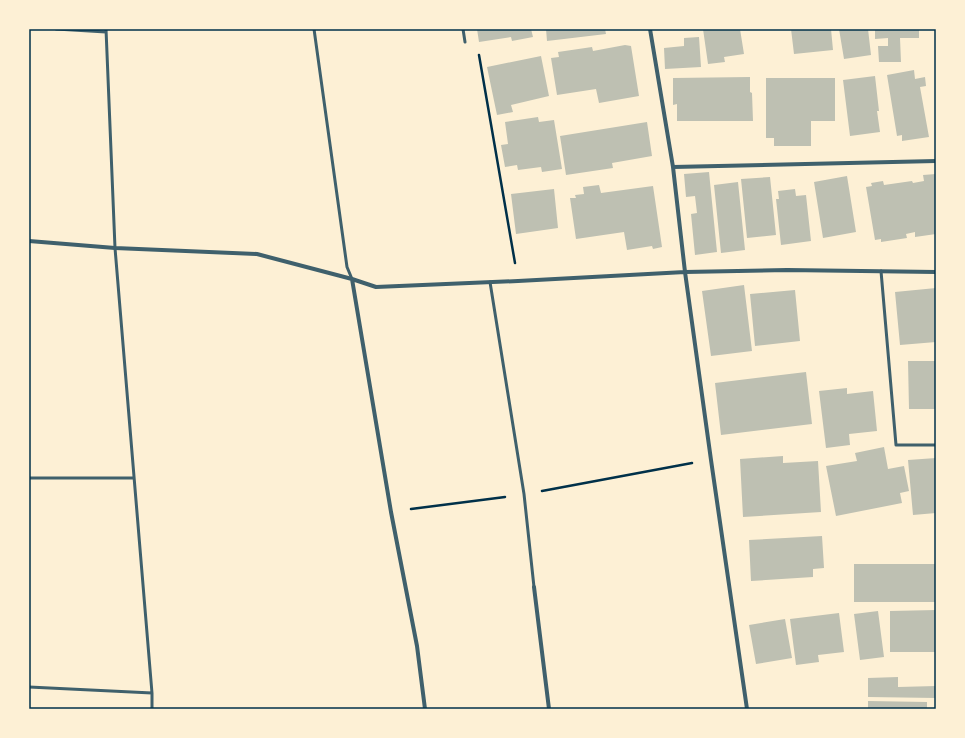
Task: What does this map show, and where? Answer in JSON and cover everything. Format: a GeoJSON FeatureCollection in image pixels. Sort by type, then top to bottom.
{"type":"FeatureCollection","features":[{"type":"Feature","properties":{"kind":"street"},"geometry":{"type":"LineString","coordinates":[[650,29],[673,167],[685,272],[747,709]]}},
{"type":"Feature","properties":{"kind":"street"},"geometry":{"type":"LineString","coordinates":[[673,167],[936,161]]}},
{"type":"Feature","properties":{"kind":"street"},"geometry":{"type":"LineString","coordinates":[[29,241],[115,248],[257,254],[352,279],[376,287],[685,272],[787,270],[936,272]]}},
{"type":"Feature","properties":{"kind":"street"},"geometry":{"type":"LineString","coordinates":[[352,279],[391,512],[417,646],[425,709]]}},
{"type":"Feature","properties":{"kind":"street"},"geometry":{"type":"LineString","coordinates":[[534,587],[549,709]]}},
{"type":"Feature","properties":{"kind":"lane"},"geometry":{"type":"LineString","coordinates":[[56,29],[106,30],[115,248],[152,693],[152,709]]}},
{"type":"Feature","properties":{"kind":"lane"},"geometry":{"type":"LineString","coordinates":[[314,29],[347,267],[352,279]]}},
{"type":"Feature","properties":{"kind":"lane"},"geometry":{"type":"LineString","coordinates":[[463,29],[465,42]]}},
{"type":"Feature","properties":{"kind":"lane"},"geometry":{"type":"LineString","coordinates":[[881,272],[896,445],[936,445]]}},
{"type":"Feature","properties":{"kind":"lane"},"geometry":{"type":"LineString","coordinates":[[490,282],[524,494],[534,587]]}},
{"type":"Feature","properties":{"kind":"lane"},"geometry":{"type":"LineString","coordinates":[[29,478],[134,478]]}},
{"type":"Feature","properties":{"kind":"lane"},"geometry":{"type":"LineString","coordinates":[[29,687],[152,693]]}},
{"type":"Feature","properties":{"kind":"path"},"geometry":{"type":"LineString","coordinates":[[465,42],[478,50],[518,281]]}},
{"type":"Feature","properties":{"kind":"path"},"geometry":{"type":"LineString","coordinates":[[391,512],[524,494],[711,460]]}},
{"type":"Feature","properties":{"kind":"building"},"geometry":{"type":"Polygon","coordinates":[[[477,29],[531,29],[533,37],[512,41],[511,37],[479,42],[477,29]]]}},
{"type":"Feature","properties":{"kind":"building"},"geometry":{"type":"Polygon","coordinates":[[[546,29],[605,29],[606,34],[547,41],[546,29]]]}},
{"type":"Feature","properties":{"kind":"building"},"geometry":{"type":"Polygon","coordinates":[[[703,29],[740,29],[744,54],[724,57],[725,62],[708,64],[703,29]]]}},
{"type":"Feature","properties":{"kind":"building"},"geometry":{"type":"Polygon","coordinates":[[[791,29],[831,29],[833,50],[794,54],[791,29]]]}},
{"type":"Feature","properties":{"kind":"building"},"geometry":{"type":"Polygon","coordinates":[[[839,29],[868,29],[871,55],[844,59],[839,29]]]}},
{"type":"Feature","properties":{"kind":"building"},"geometry":{"type":"Polygon","coordinates":[[[875,29],[919,29],[919,38],[900,38],[901,62],[879,62],[878,46],[888,46],[888,38],[875,39],[875,29]]]}},
{"type":"Feature","properties":{"kind":"building"},"geometry":{"type":"Polygon","coordinates":[[[699,37],[701,67],[665,69],[664,48],[684,46],[684,38],[699,37]]]}},
{"type":"Feature","properties":{"kind":"building"},"geometry":{"type":"Polygon","coordinates":[[[625,45],[631,46],[639,96],[599,103],[596,89],[557,95],[551,58],[559,57],[558,52],[592,47],[593,51],[625,45]]]}},
{"type":"Feature","properties":{"kind":"building"},"geometry":{"type":"Polygon","coordinates":[[[541,56],[549,96],[511,105],[513,112],[497,115],[487,67],[541,56]]]}},
{"type":"Feature","properties":{"kind":"building"},"geometry":{"type":"Polygon","coordinates":[[[914,70],[915,79],[925,77],[926,86],[920,87],[929,137],[902,141],[902,135],[897,136],[887,75],[914,70]]]}},
{"type":"Feature","properties":{"kind":"building"},"geometry":{"type":"Polygon","coordinates":[[[875,76],[880,132],[850,136],[843,80],[875,76]]]}},
{"type":"Feature","properties":{"kind":"building"},"geometry":{"type":"Polygon","coordinates":[[[750,77],[753,121],[677,121],[677,104],[673,105],[673,78],[750,77]]]}},
{"type":"Feature","properties":{"kind":"building"},"geometry":{"type":"Polygon","coordinates":[[[766,78],[835,78],[835,121],[811,121],[811,146],[774,146],[774,138],[766,138],[766,78]]]}},
{"type":"Feature","properties":{"kind":"building"},"geometry":{"type":"Polygon","coordinates":[[[538,117],[539,122],[554,120],[562,169],[542,172],[541,167],[518,170],[517,165],[505,167],[501,145],[508,144],[505,122],[538,117]]]}},
{"type":"Feature","properties":{"kind":"building"},"geometry":{"type":"Polygon","coordinates":[[[647,122],[652,156],[612,163],[613,168],[566,175],[560,136],[647,122]]]}},
{"type":"Feature","properties":{"kind":"building"},"geometry":{"type":"Polygon","coordinates":[[[709,172],[717,252],[695,255],[691,214],[697,213],[695,196],[686,197],[684,174],[709,172]]]}},
{"type":"Feature","properties":{"kind":"building"},"geometry":{"type":"Polygon","coordinates":[[[936,174],[936,234],[915,237],[915,232],[906,234],[907,238],[881,242],[881,239],[875,240],[866,187],[872,186],[871,183],[883,181],[884,185],[924,181],[923,175],[936,174]]]}},
{"type":"Feature","properties":{"kind":"building"},"geometry":{"type":"Polygon","coordinates":[[[847,176],[856,232],[823,238],[814,182],[847,176]]]}},
{"type":"Feature","properties":{"kind":"building"},"geometry":{"type":"Polygon","coordinates":[[[770,177],[776,235],[747,238],[741,179],[770,177]]]}},
{"type":"Feature","properties":{"kind":"building"},"geometry":{"type":"Polygon","coordinates":[[[738,182],[745,250],[721,253],[714,185],[738,182]]]}},
{"type":"Feature","properties":{"kind":"building"},"geometry":{"type":"Polygon","coordinates":[[[599,185],[601,193],[653,186],[662,247],[653,249],[652,246],[627,250],[624,232],[576,239],[570,198],[576,198],[575,195],[584,194],[583,187],[599,185]]]}},
{"type":"Feature","properties":{"kind":"building"},"geometry":{"type":"Polygon","coordinates":[[[554,189],[558,228],[516,234],[511,194],[554,189]]]}},
{"type":"Feature","properties":{"kind":"building"},"geometry":{"type":"Polygon","coordinates":[[[795,189],[796,196],[806,195],[811,241],[781,245],[776,199],[779,199],[778,191],[795,189]]]}},
{"type":"Feature","properties":{"kind":"building"},"geometry":{"type":"Polygon","coordinates":[[[744,285],[752,351],[711,356],[702,291],[744,285]]]}},
{"type":"Feature","properties":{"kind":"building"},"geometry":{"type":"Polygon","coordinates":[[[936,288],[936,342],[900,345],[895,292],[936,288]]]}},
{"type":"Feature","properties":{"kind":"building"},"geometry":{"type":"Polygon","coordinates":[[[795,290],[800,341],[755,346],[750,294],[795,290]]]}},
{"type":"Feature","properties":{"kind":"building"},"geometry":{"type":"Polygon","coordinates":[[[908,361],[936,361],[936,409],[909,409],[908,361]]]}},
{"type":"Feature","properties":{"kind":"building"},"geometry":{"type":"Polygon","coordinates":[[[806,372],[812,424],[721,435],[715,383],[806,372]]]}},
{"type":"Feature","properties":{"kind":"building"},"geometry":{"type":"Polygon","coordinates":[[[847,388],[847,394],[873,391],[877,431],[849,434],[850,445],[826,448],[819,391],[847,388]]]}},
{"type":"Feature","properties":{"kind":"building"},"geometry":{"type":"Polygon","coordinates":[[[884,447],[888,469],[904,466],[909,491],[900,493],[902,503],[836,516],[826,466],[857,461],[855,453],[884,447]]]}},
{"type":"Feature","properties":{"kind":"building"},"geometry":{"type":"Polygon","coordinates":[[[783,456],[783,463],[818,461],[821,512],[743,517],[740,459],[783,456]]]}},
{"type":"Feature","properties":{"kind":"building"},"geometry":{"type":"Polygon","coordinates":[[[936,458],[936,513],[913,515],[908,460],[936,458]]]}},
{"type":"Feature","properties":{"kind":"building"},"geometry":{"type":"Polygon","coordinates":[[[822,536],[824,568],[813,569],[813,577],[751,581],[749,540],[822,536]]]}},
{"type":"Feature","properties":{"kind":"building"},"geometry":{"type":"Polygon","coordinates":[[[854,564],[936,564],[936,602],[854,602],[854,564]]]}},
{"type":"Feature","properties":{"kind":"building"},"geometry":{"type":"Polygon","coordinates":[[[936,610],[936,652],[890,652],[890,611],[936,610]]]}},
{"type":"Feature","properties":{"kind":"building"},"geometry":{"type":"Polygon","coordinates":[[[878,611],[884,657],[860,660],[854,614],[878,611]]]}},
{"type":"Feature","properties":{"kind":"building"},"geometry":{"type":"Polygon","coordinates":[[[839,613],[844,652],[818,655],[819,662],[796,665],[790,619],[839,613]]]}},
{"type":"Feature","properties":{"kind":"building"},"geometry":{"type":"Polygon","coordinates":[[[785,619],[792,658],[756,664],[749,625],[785,619]]]}},
{"type":"Feature","properties":{"kind":"building"},"geometry":{"type":"Polygon","coordinates":[[[898,677],[898,687],[936,686],[936,698],[868,697],[868,678],[898,677]]]}},
{"type":"Feature","properties":{"kind":"building"},"geometry":{"type":"Polygon","coordinates":[[[868,701],[927,702],[927,709],[868,709],[868,701]]]}}]}
